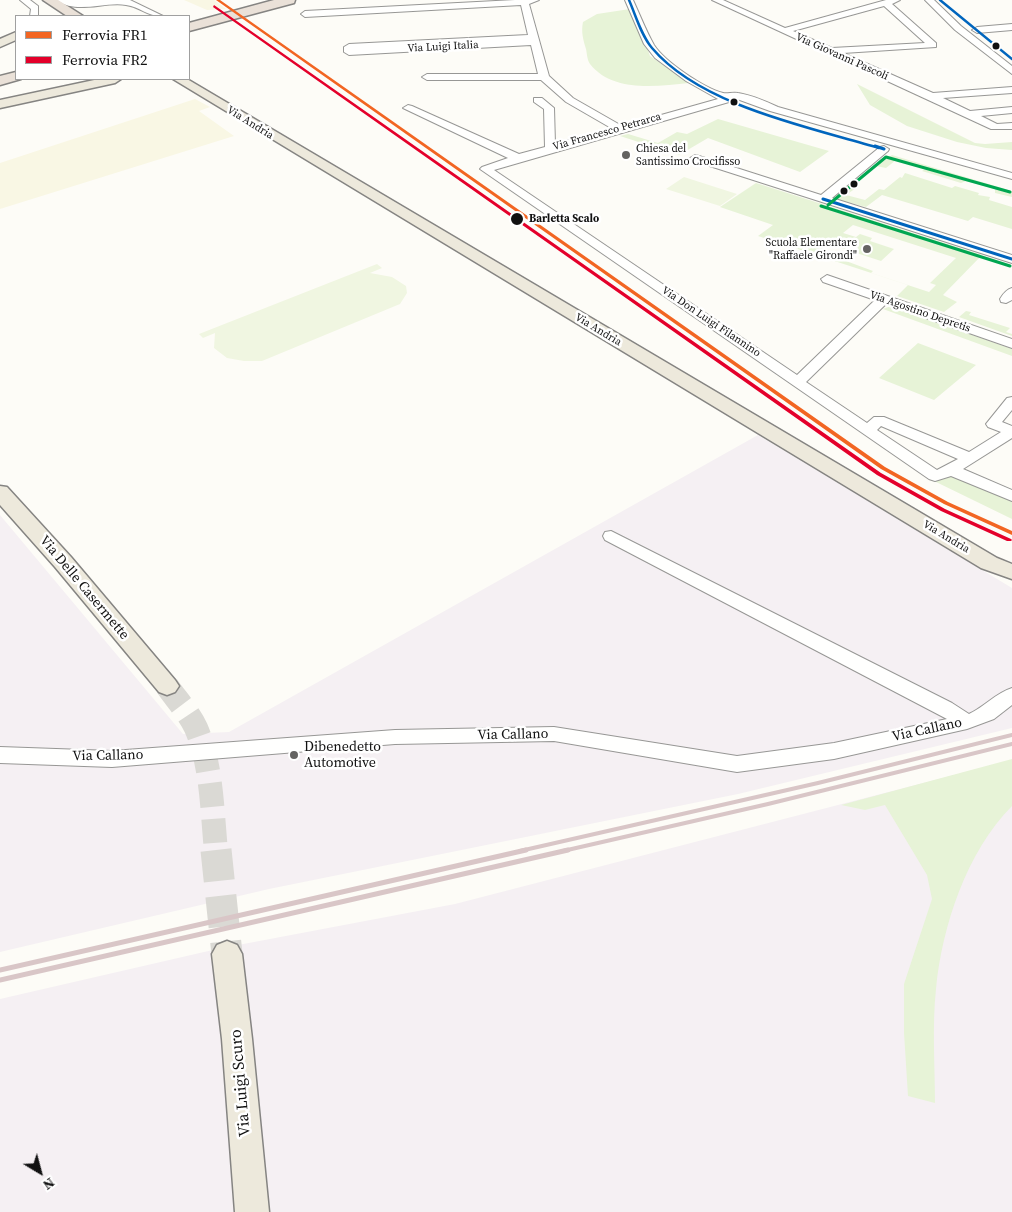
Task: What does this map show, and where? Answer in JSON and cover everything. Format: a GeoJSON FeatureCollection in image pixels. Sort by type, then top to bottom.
{"type":"FeatureCollection","features":[{"type":"Feature","properties":{"kind":"highway"},"geometry":{"type":"LineString","coordinates":[[34,0],[51,11],[53,15]]}},
{"type":"Feature","properties":{"kind":"highway"},"geometry":{"type":"LineString","coordinates":[[49,0],[74,15]]}},
{"type":"Feature","properties":{"kind":"highway"},"geometry":{"type":"LineString","coordinates":[[190,22],[270,0]]}},
{"type":"Feature","properties":{"kind":"highway"},"geometry":{"type":"LineString","coordinates":[[190,27],[289,0]]}},
{"type":"Feature","properties":{"kind":"highway"},"geometry":{"type":"LineString","coordinates":[[0,73],[15,68]]}},
{"type":"Feature","properties":{"kind":"highway"},"geometry":{"type":"LineString","coordinates":[[0,80],[15,75]]}},
{"type":"Feature","properties":{"kind":"main road"},"geometry":{"type":"LineString","coordinates":[[0,43],[15,37]]}},
{"type":"Feature","properties":{"kind":"main road"},"geometry":{"type":"LineString","coordinates":[[81,86],[94,80]]}},
{"type":"Feature","properties":{"kind":"main road"},"geometry":{"type":"LineString","coordinates":[[0,104],[108,80]]}},
{"type":"Feature","properties":{"kind":"main road","name":"Via Andria"},"geometry":{"type":"LineString","coordinates":[[179,80],[989,563],[1012,572]]}},
{"type":"Feature","properties":{"kind":"main road","name":"Via Delle Casermette"},"geometry":{"type":"LineString","coordinates":[[0,492],[63,562],[166,686]]}},
{"type":"Feature","properties":{"kind":"main road","name":"Via Luigi Scuro"},"geometry":{"type":"LineString","coordinates":[[227,954],[237,1039],[252,1212]]}},
{"type":"Feature","properties":{"kind":"street"},"geometry":{"type":"LineString","coordinates":[[24,0],[35,8],[34,15]]}},
{"type":"Feature","properties":{"kind":"street"},"geometry":{"type":"LineString","coordinates":[[60,0],[76,4],[128,2],[157,15]]}},
{"type":"Feature","properties":{"kind":"street"},"geometry":{"type":"LineString","coordinates":[[305,14],[536,0]]}},
{"type":"Feature","properties":{"kind":"street"},"geometry":{"type":"LineString","coordinates":[[629,0],[651,48],[664,62],[684,76],[768,113],[887,146],[1012,185]]}},
{"type":"Feature","properties":{"kind":"street"},"geometry":{"type":"LineString","coordinates":[[635,0],[663,48],[674,61],[692,74],[732,97]]}},
{"type":"Feature","properties":{"kind":"street","name":"Via Giovanni Pascoli"},"geometry":{"type":"LineString","coordinates":[[716,0],[931,96],[995,127],[1012,126]]}},
{"type":"Feature","properties":{"kind":"street"},"geometry":{"type":"LineString","coordinates":[[783,31],[896,0]]}},
{"type":"Feature","properties":{"kind":"street"},"geometry":{"type":"LineString","coordinates":[[929,0],[958,28],[1012,71]]}},
{"type":"Feature","properties":{"kind":"street"},"geometry":{"type":"LineString","coordinates":[[940,0],[1012,59]]}},
{"type":"Feature","properties":{"kind":"street"},"geometry":{"type":"LineString","coordinates":[[526,2],[544,77],[556,90],[620,128]]}},
{"type":"Feature","properties":{"kind":"street"},"geometry":{"type":"LineString","coordinates":[[828,51],[933,45],[886,3]]}},
{"type":"Feature","properties":{"kind":"street"},"geometry":{"type":"LineString","coordinates":[[977,30],[1012,27]]}},
{"type":"Feature","properties":{"kind":"street","name":"Via Luigi Italia"},"geometry":{"type":"LineString","coordinates":[[349,50],[535,39]]}},
{"type":"Feature","properties":{"kind":"street"},"geometry":{"type":"LineString","coordinates":[[427,77],[544,77]]}},
{"type":"Feature","properties":{"kind":"street"},"geometry":{"type":"LineString","coordinates":[[931,96],[1012,90]]}},
{"type":"Feature","properties":{"kind":"street","name":"Via Francesco Petrarca"},"geometry":{"type":"LineString","coordinates":[[486,168],[620,128],[668,111],[732,97]]}},
{"type":"Feature","properties":{"kind":"street"},"geometry":{"type":"LineString","coordinates":[[538,100],[549,108],[550,149]]}},
{"type":"Feature","properties":{"kind":"street"},"geometry":{"type":"LineString","coordinates":[[408,108],[518,158]]}},
{"type":"Feature","properties":{"kind":"street"},"geometry":{"type":"LineString","coordinates":[[968,114],[1012,110]]}},
{"type":"Feature","properties":{"kind":"street"},"geometry":{"type":"LineString","coordinates":[[887,146],[1012,176]]}},
{"type":"Feature","properties":{"kind":"street"},"geometry":{"type":"LineString","coordinates":[[823,199],[887,146]]}},
{"type":"Feature","properties":{"kind":"street"},"geometry":{"type":"LineString","coordinates":[[695,158],[1012,259]]}},
{"type":"Feature","properties":{"kind":"street","name":"Via Don Luigi Filannino"},"geometry":{"type":"LineString","coordinates":[[486,168],[934,476],[951,470]]}},
{"type":"Feature","properties":{"kind":"street","name":"Via Agostino Depretis"},"geometry":{"type":"LineString","coordinates":[[827,279],[1012,344]]}},
{"type":"Feature","properties":{"kind":"street"},"geometry":{"type":"LineString","coordinates":[[799,382],[884,299]]}},
{"type":"Feature","properties":{"kind":"street"},"geometry":{"type":"LineString","coordinates":[[1012,402],[992,424],[1012,431]]}},
{"type":"Feature","properties":{"kind":"street"},"geometry":{"type":"LineString","coordinates":[[868,430],[878,420],[970,458]]}},
{"type":"Feature","properties":{"kind":"street"},"geometry":{"type":"LineString","coordinates":[[951,470],[1012,431]]}},
{"type":"Feature","properties":{"kind":"street"},"geometry":{"type":"LineString","coordinates":[[951,470],[1012,496]]}},
{"type":"Feature","properties":{"kind":"street"},"geometry":{"type":"LineString","coordinates":[[611,536],[945,708],[967,722]]}},
{"type":"Feature","properties":{"kind":"street","name":"Via Callano"},"geometry":{"type":"LineString","coordinates":[[0,755],[112,759],[395,737],[554,734],[737,764],[834,751],[967,722],[987,714],[1012,695]]}},
{"type":"Feature","properties":{"kind":"shaded area"},"geometry":{"type":"Polygon","coordinates":[[[184,0],[214,0],[226,9],[207,10],[184,0]]]}},
{"type":"Feature","properties":{"kind":"shaded area"},"geometry":{"type":"Polygon","coordinates":[[[195,99],[210,107],[199,111],[234,136],[0,209],[0,163],[195,99]]]}},
{"type":"Feature","properties":{"kind":"shaded area"},"geometry":{"type":"Polygon","coordinates":[[[758,435],[1012,588],[1012,728],[738,794],[269,889],[0,952],[0,515],[183,734],[229,732],[758,435]]]}},
{"type":"Feature","properties":{"kind":"shaded area"},"geometry":{"type":"Polygon","coordinates":[[[1012,760],[1012,1212],[0,1212],[0,999],[217,949],[455,904],[1012,760]]]}},
{"type":"Feature","properties":{"kind":"green space"},"geometry":{"type":"Polygon","coordinates":[[[630,9],[641,31],[650,56],[689,83],[650,86],[623,84],[611,80],[590,64],[583,36],[583,22],[597,14],[630,9]]]}},
{"type":"Feature","properties":{"kind":"green space"},"geometry":{"type":"Polygon","coordinates":[[[857,84],[975,143],[1012,142],[1012,150],[986,148],[957,142],[907,126],[870,105],[857,84]]]}},
{"type":"Feature","properties":{"kind":"green space"},"geometry":{"type":"Polygon","coordinates":[[[718,119],[829,151],[800,172],[708,138],[679,155],[620,136],[628,134],[658,143],[677,132],[687,134],[718,119]]]}},
{"type":"Feature","properties":{"kind":"green space"},"geometry":{"type":"Polygon","coordinates":[[[892,155],[1012,191],[1012,197],[995,193],[995,189],[966,181],[961,183],[922,171],[925,169],[896,160],[886,168],[876,166],[892,155]]]}},
{"type":"Feature","properties":{"kind":"green space"},"geometry":{"type":"Polygon","coordinates":[[[905,173],[952,188],[955,186],[979,193],[978,195],[990,197],[989,200],[1012,207],[1012,229],[973,217],[968,221],[882,195],[866,207],[832,198],[848,185],[856,188],[846,195],[865,200],[879,189],[884,190],[900,177],[902,178],[905,173]]]}},
{"type":"Feature","properties":{"kind":"green space"},"geometry":{"type":"Polygon","coordinates":[[[684,177],[737,194],[720,206],[666,189],[684,177]]]}},
{"type":"Feature","properties":{"kind":"green space","name":"Scuola Elementare \"Raffaele Girondi\""},"geometry":{"type":"Polygon","coordinates":[[[756,183],[982,255],[943,295],[957,302],[944,312],[897,296],[908,285],[929,292],[936,285],[930,283],[956,258],[853,225],[843,233],[856,237],[860,234],[872,238],[870,241],[894,249],[881,261],[829,244],[819,252],[832,257],[836,254],[849,258],[846,261],[873,271],[871,273],[758,236],[773,225],[720,207],[756,183]]]}},
{"type":"Feature","properties":{"kind":"green space"},"geometry":{"type":"Polygon","coordinates":[[[377,264],[382,268],[370,273],[392,277],[406,286],[407,293],[400,304],[262,361],[244,361],[227,358],[214,348],[215,333],[203,338],[199,334],[377,264]]]}},
{"type":"Feature","properties":{"kind":"green space"},"geometry":{"type":"Polygon","coordinates":[[[891,306],[1012,349],[1012,356],[883,309],[891,306]]]}},
{"type":"Feature","properties":{"kind":"green space"},"geometry":{"type":"Polygon","coordinates":[[[966,311],[971,312],[969,315],[1010,328],[1006,332],[1012,334],[1012,336],[959,317],[966,311]]]}},
{"type":"Feature","properties":{"kind":"green space"},"geometry":{"type":"Polygon","coordinates":[[[918,343],[976,365],[934,400],[879,378],[918,343]]]}},
{"type":"Feature","properties":{"kind":"green space"},"geometry":{"type":"Polygon","coordinates":[[[953,475],[1012,500],[1012,519],[934,481],[953,475]]]}},
{"type":"Feature","properties":{"kind":"green space"},"geometry":{"type":"Polygon","coordinates":[[[1012,759],[1012,806],[996,824],[970,867],[959,891],[944,940],[935,1003],[935,1103],[908,1096],[904,1033],[904,984],[932,899],[927,875],[885,805],[865,810],[841,805],[1012,759]]]}},
{"type":"Feature","properties":{"kind":"tunnel"},"geometry":{"type":"LineString","coordinates":[[167,686],[190,717],[201,742],[208,773],[216,851]]}},
{"type":"Feature","properties":{"kind":"tunnel"},"geometry":{"type":"LineString","coordinates":[[216,850],[227,954]]}},
{"type":"Feature","properties":{"kind":"railway"},"geometry":{"type":"LineString","coordinates":[[520,851],[818,783],[1012,735]]}},
{"type":"Feature","properties":{"kind":"railway"},"geometry":{"type":"LineString","coordinates":[[563,851],[768,804],[1012,744]]}},
{"type":"Feature","properties":{"kind":"railway"},"geometry":{"type":"LineString","coordinates":[[0,970],[526,850]]}},
{"type":"Feature","properties":{"kind":"railway"},"geometry":{"type":"LineString","coordinates":[[0,980],[568,850]]}},
{"type":"Feature","properties":{"kind":"rail line","name":"FR1"},"geometry":{"type":"LineString","coordinates":[[218,0],[883,468],[946,503],[1012,533]]}},
{"type":"Feature","properties":{"kind":"rail line","name":"FR2"},"geometry":{"type":"LineString","coordinates":[[214,6],[879,474],[943,510],[1009,540]]}},
{"type":"Feature","properties":{"kind":"transit line"},"geometry":{"type":"LineString","coordinates":[[629,0],[642,31],[652,48],[672,68],[697,84],[759,112],[884,149]]}},
{"type":"Feature","properties":{"kind":"transit line"},"geometry":{"type":"LineString","coordinates":[[940,0],[1012,59]]}},
{"type":"Feature","properties":{"kind":"transit line"},"geometry":{"type":"LineString","coordinates":[[828,205],[886,157],[1010,192]]}},
{"type":"Feature","properties":{"kind":"transit line"},"geometry":{"type":"LineString","coordinates":[[823,199],[1012,259]]}},
{"type":"Feature","properties":{"kind":"transit line"},"geometry":{"type":"LineString","coordinates":[[821,206],[1010,266]]}},
{"type":"Feature","properties":{"kind":"place","name":"Chiesa del Santissimo Crocifisso"},"geometry":{"type":"Point","coordinates":[626,155]}},
{"type":"Feature","properties":{"kind":"place","name":"Barletta Scalo"},"geometry":{"type":"Point","coordinates":[517,219]}},
{"type":"Feature","properties":{"kind":"place","name":"Scuola Elementare \"Raffaele Girondi\""},"geometry":{"type":"Point","coordinates":[867,249]}},
{"type":"Feature","properties":{"kind":"place","name":"Dibenedetto Automotive"},"geometry":{"type":"Point","coordinates":[294,755]}}]}
